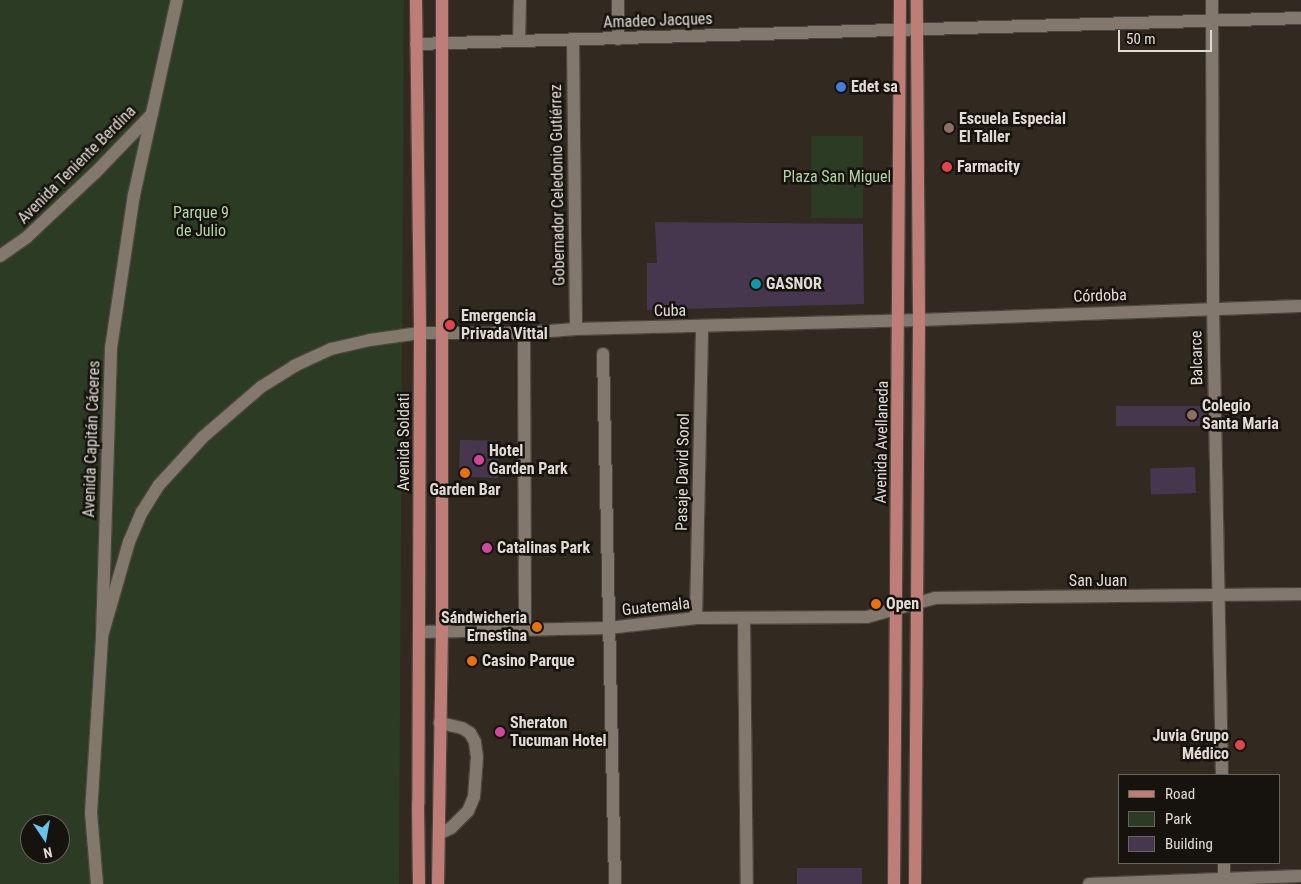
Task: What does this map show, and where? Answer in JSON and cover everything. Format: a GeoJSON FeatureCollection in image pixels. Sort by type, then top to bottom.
{"type":"FeatureCollection","features":[{"type":"Feature","properties":{"kind":"main road","name":"Avenida Soldati"},"geometry":{"type":"LineString","coordinates":[[416,0],[420,333],[419,884]]}},
{"type":"Feature","properties":{"kind":"main road"},"geometry":{"type":"LineString","coordinates":[[438,884],[442,632],[442,0]]}},
{"type":"Feature","properties":{"kind":"main road","name":"Avenida Avellaneda"},"geometry":{"type":"LineString","coordinates":[[894,884],[900,320],[900,0]]}},
{"type":"Feature","properties":{"kind":"main road"},"geometry":{"type":"LineString","coordinates":[[915,884],[919,320],[918,0]]}},
{"type":"Feature","properties":{"kind":"street","name":"Avenida Capitán Cáceres"},"geometry":{"type":"LineString","coordinates":[[97,884],[92,813],[102,636],[112,348],[134,195],[177,0]]}},
{"type":"Feature","properties":{"kind":"street"},"geometry":{"type":"LineString","coordinates":[[519,42],[520,0]]}},
{"type":"Feature","properties":{"kind":"street"},"geometry":{"type":"LineString","coordinates":[[618,0],[618,39]]}},
{"type":"Feature","properties":{"kind":"street","name":"Balcarce"},"geometry":{"type":"LineString","coordinates":[[1212,0],[1213,308],[1222,774]]}},
{"type":"Feature","properties":{"kind":"street","name":"Amadeo Jacques"},"geometry":{"type":"LineString","coordinates":[[416,44],[1301,18]]}},
{"type":"Feature","properties":{"kind":"street","name":"Gobernador Celedonio Gutiérrez"},"geometry":{"type":"LineString","coordinates":[[572,40],[576,329]]}},
{"type":"Feature","properties":{"kind":"street","name":"Avenida Teniente Berdina"},"geometry":{"type":"LineString","coordinates":[[0,256],[28,237],[95,173],[152,114]]}},
{"type":"Feature","properties":{"kind":"street","name":"Córdoba"},"geometry":{"type":"LineString","coordinates":[[900,320],[1301,306]]}},
{"type":"Feature","properties":{"kind":"street","name":"Cuba"},"geometry":{"type":"LineString","coordinates":[[102,636],[128,542],[142,512],[159,485],[203,438],[261,387],[294,366],[331,350],[370,340],[420,333],[524,332],[900,320]]}},
{"type":"Feature","properties":{"kind":"street","name":"Pasaje David Sorol"},"geometry":{"type":"LineString","coordinates":[[696,618],[702,326]]}},
{"type":"Feature","properties":{"kind":"street"},"geometry":{"type":"LineString","coordinates":[[524,332],[525,631]]}},
{"type":"Feature","properties":{"kind":"street"},"geometry":{"type":"LineString","coordinates":[[603,354],[615,884]]}},
{"type":"Feature","properties":{"kind":"street","name":"San Juan"},"geometry":{"type":"LineString","coordinates":[[896,610],[916,602],[934,598],[1301,594]]}},
{"type":"Feature","properties":{"kind":"street","name":"Guatemala"},"geometry":{"type":"LineString","coordinates":[[420,632],[608,628],[696,618],[868,617],[896,610]]}},
{"type":"Feature","properties":{"kind":"street"},"geometry":{"type":"LineString","coordinates":[[744,618],[747,884]]}},
{"type":"Feature","properties":{"kind":"street"},"geometry":{"type":"LineString","coordinates":[[439,834],[450,828],[468,811],[474,797],[477,757],[475,742],[470,733],[462,728],[440,723]]}},
{"type":"Feature","properties":{"kind":"street"},"geometry":{"type":"LineString","coordinates":[[1224,864],[1224,882]]}},
{"type":"Feature","properties":{"kind":"street"},"geometry":{"type":"LineString","coordinates":[[1089,884],[1224,882],[1301,876]]}},
{"type":"Feature","properties":{"kind":"green space","name":"Parque 9 de Julio"},"geometry":{"type":"Polygon","coordinates":[[[0,0],[404,0],[399,884],[0,884],[0,0]]]}},
{"type":"Feature","properties":{"kind":"green space","name":"Plaza San Miguel"},"geometry":{"type":"Polygon","coordinates":[[[811,136],[863,136],[863,218],[811,218],[811,136]]]}},
{"type":"Feature","properties":{"kind":"building","name":"GASNOR"},"geometry":{"type":"Polygon","coordinates":[[[655,222],[863,224],[864,304],[647,310],[647,263],[657,263],[655,222]]]}},
{"type":"Feature","properties":{"kind":"building"},"geometry":{"type":"Polygon","coordinates":[[[1116,406],[1207,406],[1207,426],[1116,426],[1116,406]]]}},
{"type":"Feature","properties":{"kind":"building","name":"Hotel Garden Park"},"geometry":{"type":"Polygon","coordinates":[[[460,440],[499,441],[498,478],[459,477],[460,440]]]}},
{"type":"Feature","properties":{"kind":"building"},"geometry":{"type":"Polygon","coordinates":[[[1195,467],[1196,493],[1151,495],[1150,469],[1195,467]]]}},
{"type":"Feature","properties":{"kind":"building"},"geometry":{"type":"Polygon","coordinates":[[[797,868],[862,868],[862,884],[797,884],[797,868]]]}},
{"type":"Feature","properties":{"kind":"place","name":"Edet sa"},"geometry":{"type":"Point","coordinates":[841,87]}},
{"type":"Feature","properties":{"kind":"place","name":"Escuela Especial El Taller"},"geometry":{"type":"Point","coordinates":[949,128]}},
{"type":"Feature","properties":{"kind":"place","name":"Farmacity"},"geometry":{"type":"Point","coordinates":[947,167]}},
{"type":"Feature","properties":{"kind":"place","name":"GASNOR"},"geometry":{"type":"Point","coordinates":[756,284]}},
{"type":"Feature","properties":{"kind":"place","name":"Emergencia Privada Vittal"},"geometry":{"type":"Point","coordinates":[450,325]}},
{"type":"Feature","properties":{"kind":"place","name":"Colegio Santa Maria"},"geometry":{"type":"Point","coordinates":[1192,415]}},
{"type":"Feature","properties":{"kind":"place","name":"Hotel Garden Park"},"geometry":{"type":"Point","coordinates":[479,460]}},
{"type":"Feature","properties":{"kind":"place","name":"Garden Bar"},"geometry":{"type":"Point","coordinates":[465,473]}},
{"type":"Feature","properties":{"kind":"place","name":"Catalinas Park"},"geometry":{"type":"Point","coordinates":[487,548]}},
{"type":"Feature","properties":{"kind":"place","name":"Open"},"geometry":{"type":"Point","coordinates":[876,604]}},
{"type":"Feature","properties":{"kind":"place","name":"Sándwicheria Ernestina"},"geometry":{"type":"Point","coordinates":[537,627]}},
{"type":"Feature","properties":{"kind":"place","name":"Casino Parque"},"geometry":{"type":"Point","coordinates":[472,661]}},
{"type":"Feature","properties":{"kind":"place","name":"Sheraton Tucuman Hotel"},"geometry":{"type":"Point","coordinates":[500,732]}},
{"type":"Feature","properties":{"kind":"place","name":"Juvia Grupo Médico"},"geometry":{"type":"Point","coordinates":[1240,745]}}]}
